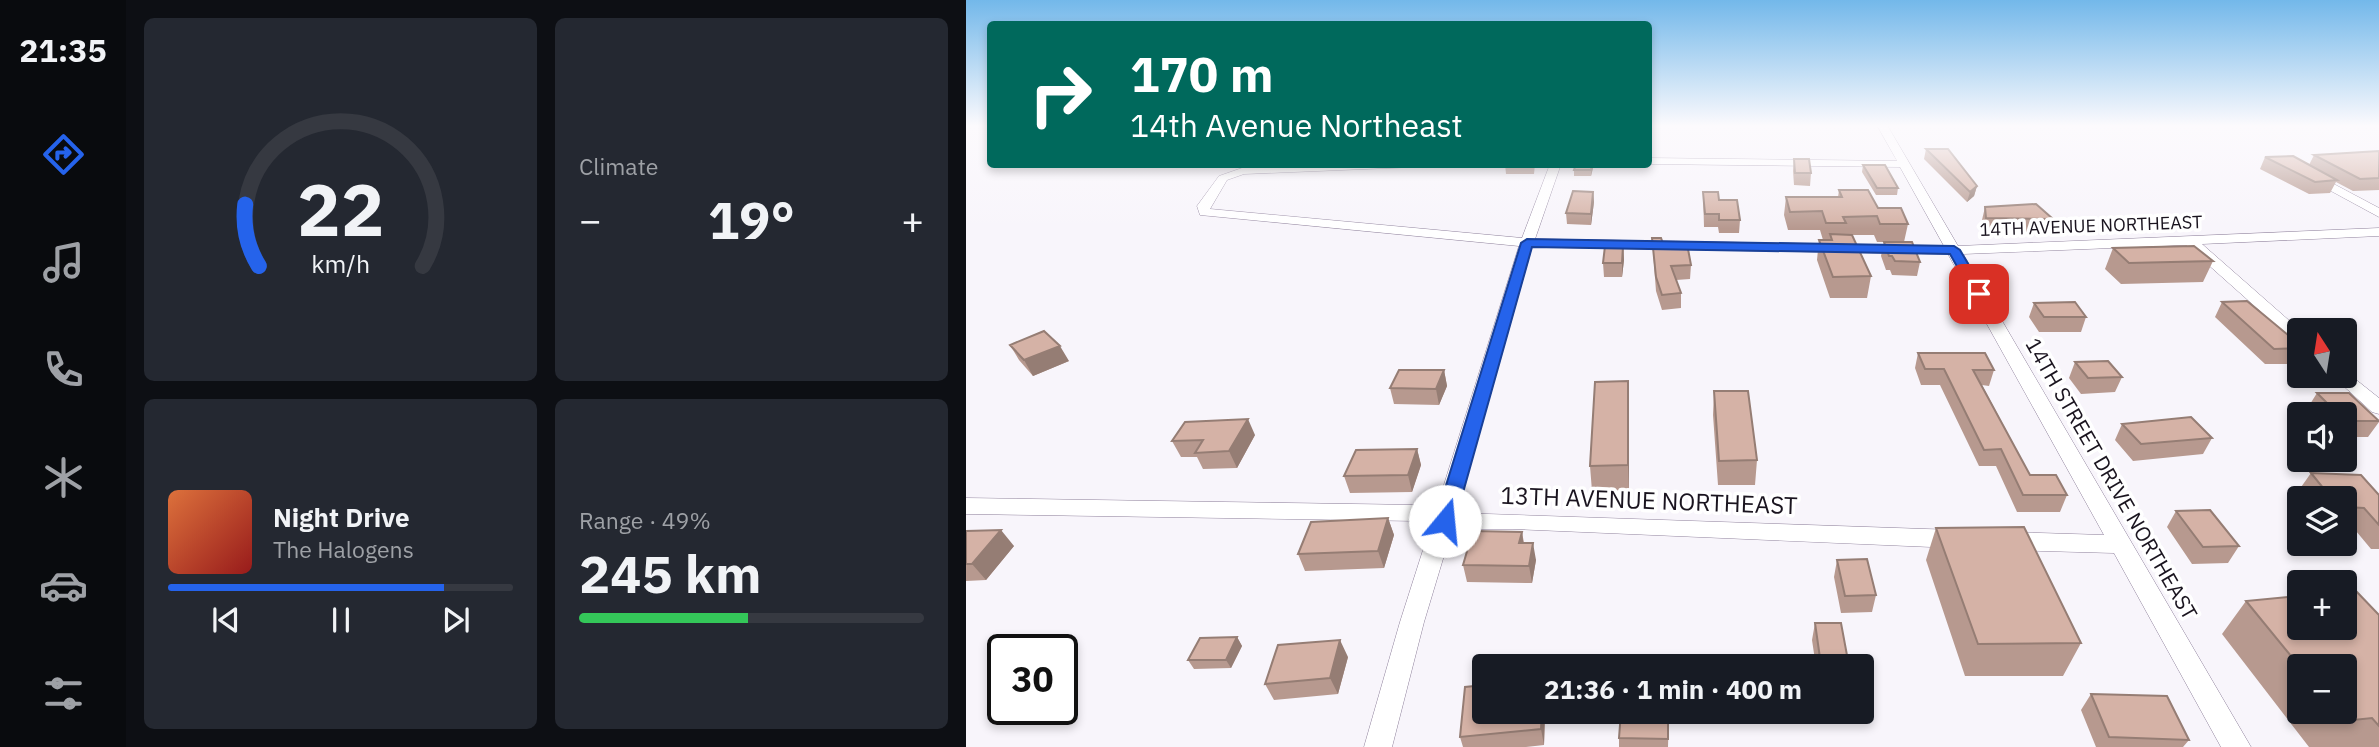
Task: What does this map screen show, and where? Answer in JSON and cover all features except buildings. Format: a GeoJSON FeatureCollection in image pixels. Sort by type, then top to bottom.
{"type":"FeatureCollection","features":[{"type":"Feature","properties":{"kind":"street","name":"14TH STREET DRIVE NORTHEAST"},"geometry":{"type":"LineString","coordinates":[[1902,160],[2236,747]]}},
{"type":"Feature","properties":{"kind":"street"},"geometry":{"type":"LineString","coordinates":[[1652,161],[1904,164]]}},
{"type":"Feature","properties":{"kind":"street"},"geometry":{"type":"LineString","coordinates":[[2294,166],[2379,213]]}},
{"type":"Feature","properties":{"kind":"street","name":"14TH AVENUE NORTHEAST"},"geometry":{"type":"LineString","coordinates":[[1316,168],[1242,171],[1227,175],[1205,200],[1204,212],[1527,243],[1954,250],[2379,232]]}},
{"type":"Feature","properties":{"kind":"street"},"geometry":{"type":"LineString","coordinates":[[1378,747],[1412,622],[1445,521],[1527,243],[1555,168]]}},
{"type":"Feature","properties":{"kind":"street"},"geometry":{"type":"LineString","coordinates":[[2191,242],[2287,327]]}},
{"type":"Feature","properties":{"kind":"street"},"geometry":{"type":"LineString","coordinates":[[2356,388],[2379,408]]}},
{"type":"Feature","properties":{"kind":"street","name":"13TH AVENUE NORTHEAST"},"geometry":{"type":"LineString","coordinates":[[966,506],[1418,513],[1445,521],[1513,521],[2122,544]]}},
{"type":"Feature","properties":{"kind":"route"},"geometry":{"type":"LineString","coordinates":[[1445,521],[1527,243],[1954,250],[1979,294]]}}]}
